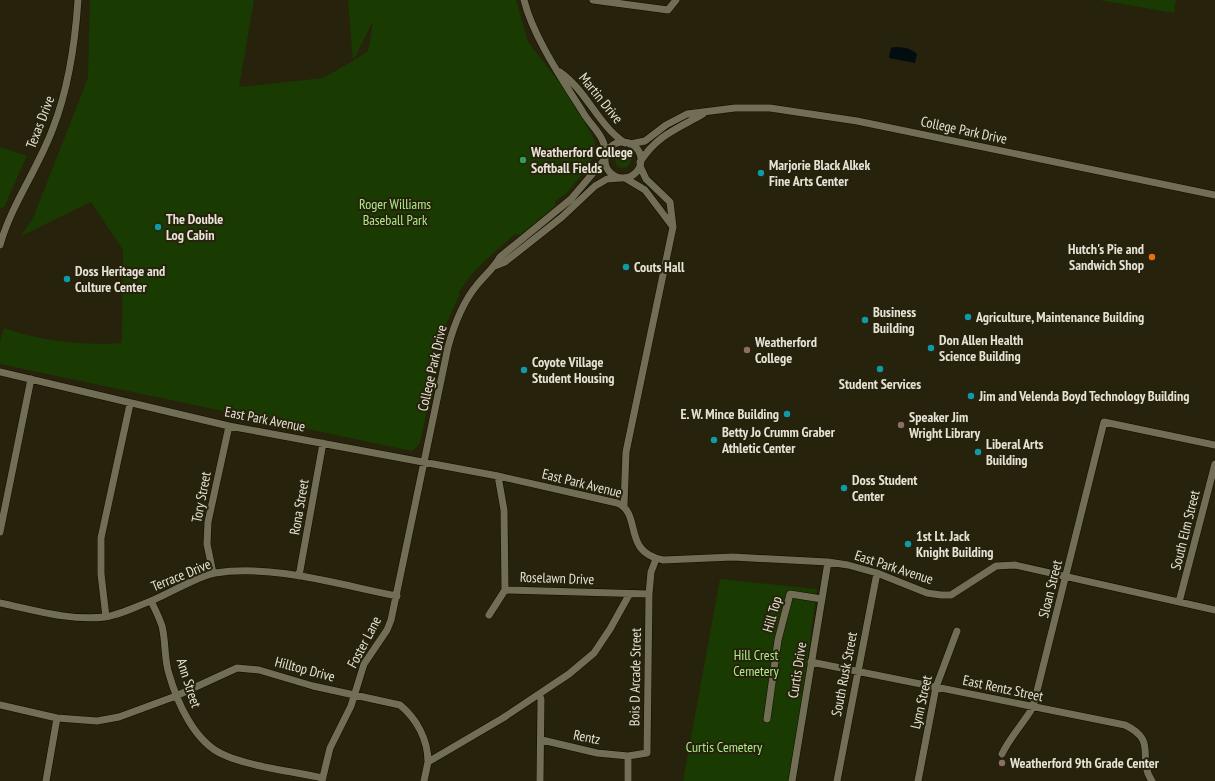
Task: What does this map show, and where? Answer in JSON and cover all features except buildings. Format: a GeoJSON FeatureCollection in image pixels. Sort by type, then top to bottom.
{"type":"FeatureCollection","features":[{"type":"Feature","properties":{"kind":"street","name":"Texas Drive"},"geometry":{"type":"LineString","coordinates":[[0,245],[5,228],[22,189],[53,129],[72,61],[78,0]]}},
{"type":"Feature","properties":{"kind":"street","name":"Martin Drive"},"geometry":{"type":"LineString","coordinates":[[524,0],[532,22],[557,69],[587,119],[603,137],[606,156]]}},
{"type":"Feature","properties":{"kind":"street"},"geometry":{"type":"LineString","coordinates":[[593,0],[668,10],[676,0]]}},
{"type":"Feature","properties":{"kind":"street","name":"Martin Drive"},"geometry":{"type":"LineString","coordinates":[[557,69],[570,79],[609,130],[627,144]]}},
{"type":"Feature","properties":{"kind":"street","name":"College Park Drive"},"geometry":{"type":"LineString","coordinates":[[627,144],[645,142],[666,125],[687,114],[754,107],[857,121],[1215,195]]}},
{"type":"Feature","properties":{"kind":"street","name":"College Park Drive"},"geometry":{"type":"LineString","coordinates":[[640,164],[648,150],[662,136],[707,112]]}},
{"type":"Feature","properties":{"kind":"street"},"geometry":{"type":"LineString","coordinates":[[624,505],[626,452],[673,227],[670,202],[646,180],[640,164],[639,154],[627,144],[612,146],[606,156],[608,170],[616,177],[623,178],[645,190],[673,227]]}},
{"type":"Feature","properties":{"kind":"street","name":"College Park Drive"},"geometry":{"type":"LineString","coordinates":[[424,463],[448,347],[460,311],[476,286],[495,266],[500,257],[572,199],[606,156]]}},
{"type":"Feature","properties":{"kind":"street"},"geometry":{"type":"LineString","coordinates":[[623,178],[632,176],[640,164]]}},
{"type":"Feature","properties":{"kind":"street","name":"College Park Drive"},"geometry":{"type":"LineString","coordinates":[[495,266],[505,262],[562,217],[595,186],[607,179],[623,178]]}},
{"type":"Feature","properties":{"kind":"street","name":"East Park Avenue"},"geometry":{"type":"LineString","coordinates":[[0,372],[130,404],[229,426],[498,476],[624,505],[638,545],[642,551],[656,559],[733,557],[828,562],[848,565],[877,573],[927,593],[941,595],[951,595],[996,566],[1015,565],[1066,578],[1215,610]]}},
{"type":"Feature","properties":{"kind":"street"},"geometry":{"type":"LineString","coordinates":[[0,532],[31,379]]}},
{"type":"Feature","properties":{"kind":"street"},"geometry":{"type":"LineString","coordinates":[[106,617],[101,574],[101,538],[130,404]]}},
{"type":"Feature","properties":{"kind":"street","name":"Sloan Street"},"geometry":{"type":"LineString","coordinates":[[1002,754],[1009,740],[1022,726],[1033,707],[1104,422],[1215,445]]}},
{"type":"Feature","properties":{"kind":"street","name":"Tory Street"},"geometry":{"type":"LineString","coordinates":[[213,574],[207,544],[208,522],[229,426]]}},
{"type":"Feature","properties":{"kind":"street","name":"Rona Street"},"geometry":{"type":"LineString","coordinates":[[299,576],[323,443]]}},
{"type":"Feature","properties":{"kind":"street","name":"Foster Lane"},"geometry":{"type":"LineString","coordinates":[[323,779],[330,748],[355,695],[364,664],[387,630],[391,620],[424,463]]}},
{"type":"Feature","properties":{"kind":"street","name":"South Elm Street"},"geometry":{"type":"LineString","coordinates":[[1179,602],[1215,464]]}},
{"type":"Feature","properties":{"kind":"street","name":"Roselawn Drive"},"geometry":{"type":"LineString","coordinates":[[498,476],[504,510],[505,590],[629,595],[649,594]]}},
{"type":"Feature","properties":{"kind":"street","name":"Bois D Arcade Street"},"geometry":{"type":"LineString","coordinates":[[628,756],[646,753],[649,594],[651,572],[656,559]]}},
{"type":"Feature","properties":{"kind":"street","name":"Curtis Drive"},"geometry":{"type":"LineString","coordinates":[[792,781],[828,562]]}},
{"type":"Feature","properties":{"kind":"street","name":"Terrace Drive"},"geometry":{"type":"LineString","coordinates":[[0,603],[54,614],[78,617],[106,617],[213,574],[238,571],[299,576],[397,596]]}},
{"type":"Feature","properties":{"kind":"street","name":"South Rusk Street"},"geometry":{"type":"LineString","coordinates":[[837,781],[877,573]]}},
{"type":"Feature","properties":{"kind":"street"},"geometry":{"type":"LineString","coordinates":[[489,615],[505,590]]}},
{"type":"Feature","properties":{"kind":"street","name":"Hill Top"},"geometry":{"type":"LineString","coordinates":[[767,719],[778,640],[790,594],[822,599]]}},
{"type":"Feature","properties":{"kind":"street"},"geometry":{"type":"LineString","coordinates":[[428,762],[540,694],[569,674],[594,653],[610,630],[629,595]]}},
{"type":"Feature","properties":{"kind":"street","name":"Ann Street"},"geometry":{"type":"LineString","coordinates":[[151,600],[162,626],[168,673],[176,696],[186,718],[203,739],[220,754],[251,763],[323,779]]}},
{"type":"Feature","properties":{"kind":"street","name":"Lynn Street"},"geometry":{"type":"LineString","coordinates":[[918,781],[936,687],[957,631]]}},
{"type":"Feature","properties":{"kind":"street","name":"East Rentz Street"},"geometry":{"type":"LineString","coordinates":[[811,662],[1125,725],[1137,731],[1143,739],[1147,774],[1152,781]]}},
{"type":"Feature","properties":{"kind":"street","name":"Hilltop Drive"},"geometry":{"type":"LineString","coordinates":[[0,705],[57,718],[97,721],[119,717],[176,696],[238,668],[259,670],[314,686],[400,705],[411,714],[427,744],[428,762],[424,781]]}},
{"type":"Feature","properties":{"kind":"street"},"geometry":{"type":"LineString","coordinates":[[540,694],[542,740],[540,781]]}},
{"type":"Feature","properties":{"kind":"street"},"geometry":{"type":"LineString","coordinates":[[46,781],[57,718]]}},
{"type":"Feature","properties":{"kind":"street","name":"Rentz"},"geometry":{"type":"LineString","coordinates":[[542,740],[597,753],[628,756]]}},
{"type":"Feature","properties":{"kind":"street"},"geometry":{"type":"LineString","coordinates":[[628,756],[628,781]]}},
{"type":"Feature","properties":{"kind":"green space","name":"Roger Williams Baseball Park"},"geometry":{"type":"Polygon","coordinates":[[[90,0],[254,0],[239,87],[323,78],[353,61],[348,0],[516,0],[528,42],[572,99],[595,141],[594,156],[567,193],[555,201],[555,206],[520,235],[515,234],[492,254],[471,276],[459,292],[460,294],[444,329],[420,443],[412,451],[0,364],[0,342],[4,328],[62,342],[92,344],[122,343],[123,250],[91,202],[21,236],[33,218],[88,78],[90,0]],[[372,23],[353,61],[368,51],[372,23]]]}},
{"type":"Feature","properties":{"kind":"green space"},"geometry":{"type":"Polygon","coordinates":[[[1099,0],[1176,0],[1174,13],[1099,0]]]}},
{"type":"Feature","properties":{"kind":"green space"},"geometry":{"type":"Polygon","coordinates":[[[0,147],[27,156],[4,207],[0,208],[0,147]]]}},
{"type":"Feature","properties":{"kind":"green space"},"geometry":{"type":"Polygon","coordinates":[[[620,152],[626,152],[631,157],[629,166],[626,168],[620,168],[615,163],[615,157],[620,152]]]}},
{"type":"Feature","properties":{"kind":"green space","name":"Hill Crest Cemetery"},"geometry":{"type":"Polygon","coordinates":[[[720,579],[817,589],[799,723],[788,781],[683,781],[720,579]]]}},
{"type":"Feature","properties":{"kind":"shaded area"},"geometry":{"type":"Polygon","coordinates":[[[891,48],[907,48],[915,52],[917,54],[915,63],[889,58],[891,48]]]}},
{"type":"Feature","properties":{"kind":"place","name":"Weatherford College Softball Fields"},"geometry":{"type":"Point","coordinates":[523,160]}},
{"type":"Feature","properties":{"kind":"place","name":"Marjorie Black Alkek Fine Arts Center"},"geometry":{"type":"Point","coordinates":[761,173]}},
{"type":"Feature","properties":{"kind":"place","name":"The Double Log Cabin"},"geometry":{"type":"Point","coordinates":[158,227]}},
{"type":"Feature","properties":{"kind":"place","name":"Hutch's Pie and Sandwich Shop"},"geometry":{"type":"Point","coordinates":[1152,257]}},
{"type":"Feature","properties":{"kind":"place","name":"Couts Hall"},"geometry":{"type":"Point","coordinates":[626,267]}},
{"type":"Feature","properties":{"kind":"place","name":"Doss Heritage and Culture Center"},"geometry":{"type":"Point","coordinates":[67,279]}},
{"type":"Feature","properties":{"kind":"place","name":"Agriculture, Maintenance Building"},"geometry":{"type":"Point","coordinates":[968,317]}},
{"type":"Feature","properties":{"kind":"place","name":"Business Building"},"geometry":{"type":"Point","coordinates":[865,320]}},
{"type":"Feature","properties":{"kind":"place","name":"Don Allen Health Science Building"},"geometry":{"type":"Point","coordinates":[931,348]}},
{"type":"Feature","properties":{"kind":"place","name":"Weatherford College"},"geometry":{"type":"Point","coordinates":[747,350]}},
{"type":"Feature","properties":{"kind":"place","name":"Student Services"},"geometry":{"type":"Point","coordinates":[880,369]}},
{"type":"Feature","properties":{"kind":"place","name":"Coyote Village Student Housing"},"geometry":{"type":"Point","coordinates":[524,370]}},
{"type":"Feature","properties":{"kind":"place","name":"Jim and Velenda Boyd Technology Building"},"geometry":{"type":"Point","coordinates":[971,396]}},
{"type":"Feature","properties":{"kind":"place","name":"E. W. Mince Building"},"geometry":{"type":"Point","coordinates":[787,414]}},
{"type":"Feature","properties":{"kind":"place","name":"Speaker Jim Wright Library"},"geometry":{"type":"Point","coordinates":[901,425]}},
{"type":"Feature","properties":{"kind":"place","name":"Betty Jo Crumm Graber Athletic Center"},"geometry":{"type":"Point","coordinates":[714,440]}},
{"type":"Feature","properties":{"kind":"place","name":"Liberal Arts Building"},"geometry":{"type":"Point","coordinates":[978,452]}},
{"type":"Feature","properties":{"kind":"place","name":"Doss Student Center"},"geometry":{"type":"Point","coordinates":[844,488]}},
{"type":"Feature","properties":{"kind":"place","name":"1st Lt. Jack Knight Building"},"geometry":{"type":"Point","coordinates":[908,544]}},
{"type":"Feature","properties":{"kind":"place","name":"Weatherford 9th Grade Center"},"geometry":{"type":"Point","coordinates":[1002,763]}},
{"type":"Feature","properties":{"kind":"park label","name":"Curtis Cemetery"},"geometry":{"type":"Point","coordinates":[724,747]}}]}
